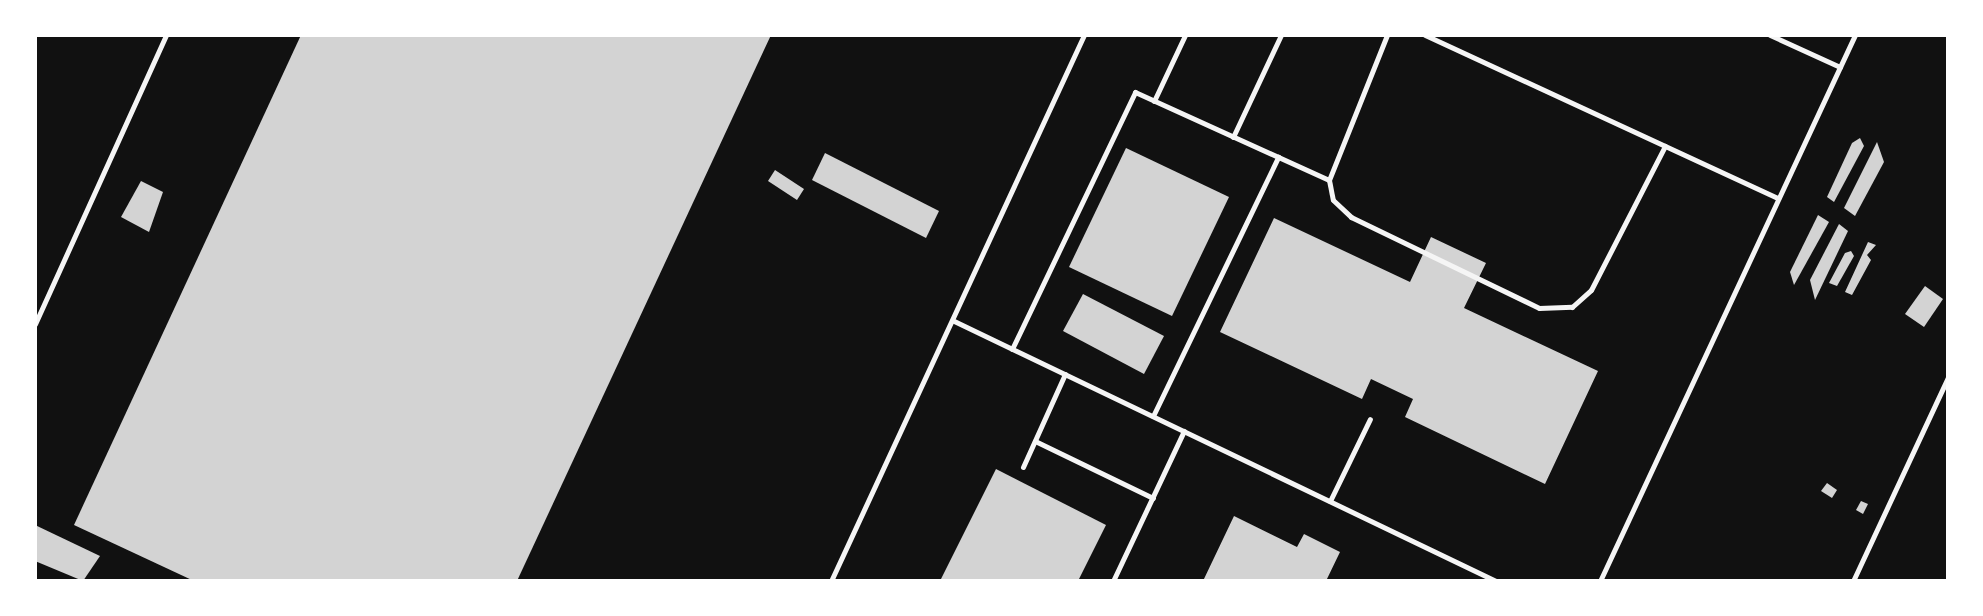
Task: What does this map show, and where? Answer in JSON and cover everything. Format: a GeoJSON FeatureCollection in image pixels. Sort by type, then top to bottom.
{"type":"FeatureCollection","features":[{"type":"Feature","properties":{"kind":"lane"},"geometry":{"type":"LineString","coordinates":[[35,324],[166,35]]}},
{"type":"Feature","properties":{"kind":"lane"},"geometry":{"type":"LineString","coordinates":[[831,581],[1084,35]]}},
{"type":"Feature","properties":{"kind":"lane"},"geometry":{"type":"LineString","coordinates":[[1154,101],[1185,35]]}},
{"type":"Feature","properties":{"kind":"lane"},"geometry":{"type":"LineString","coordinates":[[1233,137],[1281,35]]}},
{"type":"Feature","properties":{"kind":"lane"},"geometry":{"type":"LineString","coordinates":[[1387,35],[1329,180],[1333,200],[1351,217],[1539,308],[1572,307],[1591,290],[1665,146]]}},
{"type":"Feature","properties":{"kind":"lane"},"geometry":{"type":"LineString","coordinates":[[1425,35],[1778,198]]}},
{"type":"Feature","properties":{"kind":"lane"},"geometry":{"type":"LineString","coordinates":[[1770,35],[1840,67]]}},
{"type":"Feature","properties":{"kind":"lane"},"geometry":{"type":"LineString","coordinates":[[1600,581],[1855,35]]}},
{"type":"Feature","properties":{"kind":"lane"},"geometry":{"type":"LineString","coordinates":[[1013,349],[1135,92],[1329,180]]}},
{"type":"Feature","properties":{"kind":"lane"},"geometry":{"type":"LineString","coordinates":[[1153,416],[1278,157]]}},
{"type":"Feature","properties":{"kind":"lane"},"geometry":{"type":"LineString","coordinates":[[954,320],[1496,581]]}},
{"type":"Feature","properties":{"kind":"lane"},"geometry":{"type":"LineString","coordinates":[[1023,467],[1065,374]]}},
{"type":"Feature","properties":{"kind":"lane"},"geometry":{"type":"LineString","coordinates":[[1853,581],[1948,377]]}},
{"type":"Feature","properties":{"kind":"lane"},"geometry":{"type":"LineString","coordinates":[[1330,502],[1370,419]]}},
{"type":"Feature","properties":{"kind":"lane"},"geometry":{"type":"LineString","coordinates":[[1113,581],[1184,431]]}},
{"type":"Feature","properties":{"kind":"lane"},"geometry":{"type":"LineString","coordinates":[[1035,441],[1153,498]]}},
{"type":"Feature","properties":{"kind":"building"},"geometry":{"type":"Polygon","coordinates":[[[301,35],[771,35],[517,581],[194,581],[74,525],[301,35]]]}},
{"type":"Feature","properties":{"kind":"building"},"geometry":{"type":"Polygon","coordinates":[[[1860,138],[1864,146],[1834,202],[1827,197],[1852,143],[1860,138]]]}},
{"type":"Feature","properties":{"kind":"building"},"geometry":{"type":"Polygon","coordinates":[[[1877,142],[1884,162],[1855,216],[1844,208],[1877,142]]]}},
{"type":"Feature","properties":{"kind":"building"},"geometry":{"type":"Polygon","coordinates":[[[1126,148],[1229,197],[1172,316],[1069,267],[1126,148]]]}},
{"type":"Feature","properties":{"kind":"building"},"geometry":{"type":"Polygon","coordinates":[[[825,153],[939,211],[926,238],[812,180],[825,153]]]}},
{"type":"Feature","properties":{"kind":"building"},"geometry":{"type":"Polygon","coordinates":[[[775,170],[804,189],[797,200],[768,181],[775,170]]]}},
{"type":"Feature","properties":{"kind":"building"},"geometry":{"type":"Polygon","coordinates":[[[141,181],[163,192],[149,232],[121,217],[141,181]]]}},
{"type":"Feature","properties":{"kind":"building"},"geometry":{"type":"Polygon","coordinates":[[[1818,215],[1829,222],[1794,285],[1790,272],[1818,215]]]}},
{"type":"Feature","properties":{"kind":"building"},"geometry":{"type":"Polygon","coordinates":[[[1274,218],[1410,282],[1431,237],[1486,263],[1464,308],[1598,371],[1545,484],[1405,417],[1413,399],[1371,379],[1362,399],[1220,332],[1274,218]]]}},
{"type":"Feature","properties":{"kind":"building"},"geometry":{"type":"Polygon","coordinates":[[[1839,224],[1848,231],[1815,300],[1810,280],[1839,224]]]}},
{"type":"Feature","properties":{"kind":"building"},"geometry":{"type":"Polygon","coordinates":[[[1868,242],[1876,245],[1867,255],[1871,260],[1852,295],[1845,292],[1868,242]]]}},
{"type":"Feature","properties":{"kind":"building"},"geometry":{"type":"Polygon","coordinates":[[[1851,251],[1854,256],[1837,286],[1829,283],[1845,253],[1851,251]]]}},
{"type":"Feature","properties":{"kind":"building"},"geometry":{"type":"Polygon","coordinates":[[[1925,286],[1943,299],[1924,327],[1905,314],[1925,286]]]}},
{"type":"Feature","properties":{"kind":"building"},"geometry":{"type":"Polygon","coordinates":[[[1083,294],[1164,336],[1144,374],[1063,331],[1083,294]]]}},
{"type":"Feature","properties":{"kind":"building"},"geometry":{"type":"Polygon","coordinates":[[[996,469],[1106,525],[1078,581],[940,581],[996,469]]]}},
{"type":"Feature","properties":{"kind":"building"},"geometry":{"type":"Polygon","coordinates":[[[1827,483],[1837,490],[1832,498],[1821,491],[1827,483]]]}},
{"type":"Feature","properties":{"kind":"building"},"geometry":{"type":"Polygon","coordinates":[[[1861,501],[1868,504],[1863,514],[1856,510],[1861,501]]]}},
{"type":"Feature","properties":{"kind":"building"},"geometry":{"type":"Polygon","coordinates":[[[1234,516],[1297,547],[1304,534],[1340,552],[1326,581],[1203,581],[1234,516]]]}},
{"type":"Feature","properties":{"kind":"building"},"geometry":{"type":"Polygon","coordinates":[[[35,525],[100,556],[83,581],[35,561],[35,525]]]}}]}
